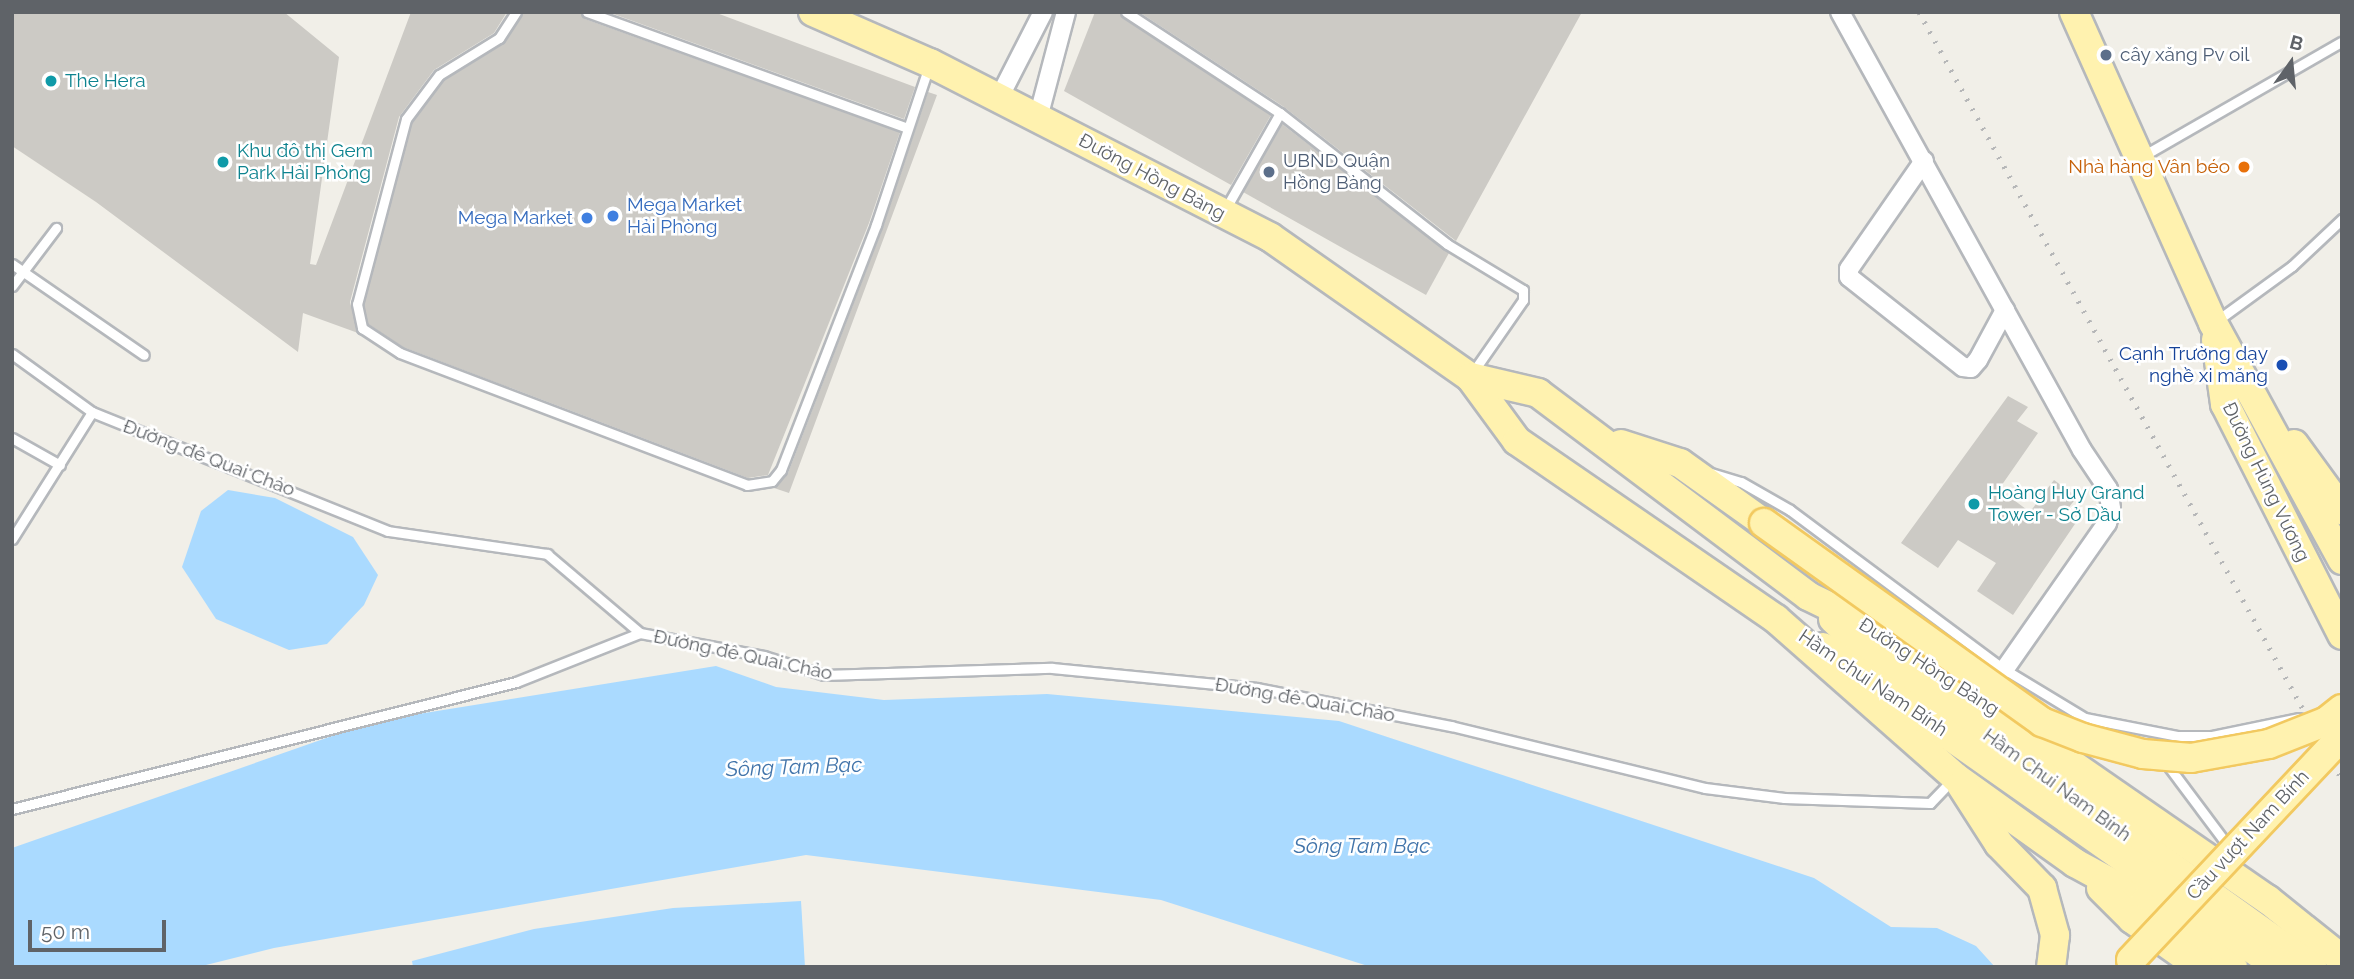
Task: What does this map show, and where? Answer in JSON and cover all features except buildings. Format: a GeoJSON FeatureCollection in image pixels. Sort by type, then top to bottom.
{"type":"FeatureCollection","features":[{"type":"Feature","properties":{"kind":"main road","name":"Đường Hồng Bàng"},"geometry":{"type":"LineString","coordinates":[[813,12],[930,63],[1222,215],[1270,237],[1470,377],[1517,440],[1776,619],[1955,776],[2074,863],[2145,901],[2233,967]]}},
{"type":"Feature","properties":{"kind":"main road","name":"Đường Hùng Vương"},"geometry":{"type":"LineString","coordinates":[[2074,12],[2213,323],[2342,560]]}},
{"type":"Feature","properties":{"kind":"main road","name":"Đường Hùng Vương"},"geometry":{"type":"LineString","coordinates":[[2213,323],[2225,404],[2342,635]]}},
{"type":"Feature","properties":{"kind":"main road","name":"Đường Hồng Bàng"},"geometry":{"type":"LineString","coordinates":[[1470,377],[1538,393],[1808,596],[1896,643],[2267,899],[2342,959]]}},
{"type":"Feature","properties":{"kind":"main road"},"geometry":{"type":"LineString","coordinates":[[2264,415],[2306,454],[2342,510]]}},
{"type":"Feature","properties":{"kind":"main road"},"geometry":{"type":"LineString","coordinates":[[1598,436],[1680,463],[2042,722],[2082,738],[2143,754],[2191,758],[2269,744],[2328,721],[2342,709]]}},
{"type":"Feature","properties":{"kind":"main road","name":"Hầm Chui Nam Bính"},"geometry":{"type":"LineString","coordinates":[[1808,596],[1860,644],[2312,967]]}},
{"type":"Feature","properties":{"kind":"main road","name":"Hầm chui Nam Bính"},"geometry":{"type":"LineString","coordinates":[[1776,619],[1859,669],[2278,967]]}},
{"type":"Feature","properties":{"kind":"main road","name":"Cầu vượt Nam Bính"},"geometry":{"type":"LineString","coordinates":[[2128,964],[2342,736]]}},
{"type":"Feature","properties":{"kind":"main road"},"geometry":{"type":"LineString","coordinates":[[1955,776],[1999,844],[2042,888],[2054,934],[2051,967]]}},
{"type":"Feature","properties":{"kind":"main road"},"geometry":{"type":"LineString","coordinates":[[2074,863],[2132,919],[2200,967]]}},
{"type":"Feature","properties":{"kind":"street"},"geometry":{"type":"LineString","coordinates":[[999,98],[1043,12]]}},
{"type":"Feature","properties":{"kind":"street"},"geometry":{"type":"LineString","coordinates":[[1038,118],[1066,12]]}},
{"type":"Feature","properties":{"kind":"street"},"geometry":{"type":"LineString","coordinates":[[1840,12],[2005,310],[2108,489],[2111,509],[2108,523],[2004,670]]}},
{"type":"Feature","properties":{"kind":"street"},"geometry":{"type":"LineString","coordinates":[[1924,161],[1849,269],[1849,277],[1964,367],[1971,368],[1978,360],[2005,310]]}},
{"type":"Feature","properties":{"kind":"lane"},"geometry":{"type":"LineString","coordinates":[[516,12],[499,38],[439,75],[406,119],[358,304],[362,328],[400,353],[731,482],[758,486],[772,481],[781,470],[876,225],[930,63]]}},
{"type":"Feature","properties":{"kind":"lane"},"geometry":{"type":"LineString","coordinates":[[587,12],[908,128]]}},
{"type":"Feature","properties":{"kind":"lane"},"geometry":{"type":"LineString","coordinates":[[1126,12],[1280,113],[1447,244],[1523,290],[1523,300],[1470,377]]}},
{"type":"Feature","properties":{"kind":"lane"},"geometry":{"type":"LineString","coordinates":[[2140,158],[2341,42]]}},
{"type":"Feature","properties":{"kind":"lane"},"geometry":{"type":"LineString","coordinates":[[1222,215],[1280,113]]}},
{"type":"Feature","properties":{"kind":"lane"},"geometry":{"type":"LineString","coordinates":[[2213,323],[2292,266],[2342,219]]}},
{"type":"Feature","properties":{"kind":"lane"},"geometry":{"type":"LineString","coordinates":[[12,286],[56,228]]}},
{"type":"Feature","properties":{"kind":"lane"},"geometry":{"type":"LineString","coordinates":[[12,264],[144,355]]}},
{"type":"Feature","properties":{"kind":"lane","name":"Đường đê Quai Chảo"},"geometry":{"type":"LineString","coordinates":[[12,354],[92,412],[388,531],[547,554],[640,633],[764,656],[824,675],[1052,668],[1257,688],[1451,726],[1705,788],[1784,798],[1930,803],[1955,776]]}},
{"type":"Feature","properties":{"kind":"lane"},"geometry":{"type":"LineString","coordinates":[[12,539],[15,527],[60,465],[92,412]]}},
{"type":"Feature","properties":{"kind":"lane"},"geometry":{"type":"LineString","coordinates":[[12,438],[60,465]]}},
{"type":"Feature","properties":{"kind":"lane"},"geometry":{"type":"LineString","coordinates":[[1680,463],[1741,482],[1790,510],[2004,670],[2085,718],[2137,730],[2212,736],[2299,718]]}},
{"type":"Feature","properties":{"kind":"lane","name":"Đường đê Quai Chảo"},"geometry":{"type":"LineString","coordinates":[[12,809],[516,682],[640,633]]}},
{"type":"Feature","properties":{"kind":"lane"},"geometry":{"type":"LineString","coordinates":[[2137,730],[2177,775],[2236,857]]}},
{"type":"Feature","properties":{"kind":"lane"},"geometry":{"type":"LineString","coordinates":[[2244,868],[2267,899]]}},
{"type":"Feature","properties":{"kind":"water"},"geometry":{"type":"Polygon","coordinates":[[[228,490],[275,498],[353,537],[378,575],[364,605],[327,644],[289,650],[216,619],[182,567],[201,511],[228,490]]]}},
{"type":"Feature","properties":{"kind":"water","name":"Sông Tam Bạc"},"geometry":{"type":"Polygon","coordinates":[[[716,666],[776,687],[884,700],[1047,694],[1339,721],[1814,878],[1891,927],[1937,928],[1976,946],[1995,967],[1371,967],[1161,900],[806,855],[274,948],[198,967],[12,967],[12,848],[375,721],[716,666]]]}},
{"type":"Feature","properties":{"kind":"water"},"geometry":{"type":"Polygon","coordinates":[[[801,901],[805,967],[413,967],[412,961],[534,929],[673,908],[801,901]]]}},
{"type":"Feature","properties":{"kind":"railway"},"geometry":{"type":"LineString","coordinates":[[1919,12],[2342,780]]}},
{"type":"Feature","properties":{"kind":"place","name":"cây xăng Pv oil"},"geometry":{"type":"Point","coordinates":[2106,55]}},
{"type":"Feature","properties":{"kind":"place","name":"The Hera"},"geometry":{"type":"Point","coordinates":[51,81]}},
{"type":"Feature","properties":{"kind":"place","name":"Khu đô thị Gem Park Hải Phòng"},"geometry":{"type":"Point","coordinates":[223,162]}},
{"type":"Feature","properties":{"kind":"place","name":"Nhà hàng Vân béo"},"geometry":{"type":"Point","coordinates":[2244,167]}},
{"type":"Feature","properties":{"kind":"place","name":"UBND Quận Hồng Bàng"},"geometry":{"type":"Point","coordinates":[1269,172]}},
{"type":"Feature","properties":{"kind":"place","name":"Mega Market Hải Phòng"},"geometry":{"type":"Point","coordinates":[613,216]}},
{"type":"Feature","properties":{"kind":"place","name":"Mega Market"},"geometry":{"type":"Point","coordinates":[587,218]}},
{"type":"Feature","properties":{"kind":"place","name":"Cạnh Trường dạy nghề xi măng"},"geometry":{"type":"Point","coordinates":[2282,365]}},
{"type":"Feature","properties":{"kind":"place","name":"Hoàng Huy Grand Tower - Sở Dầu"},"geometry":{"type":"Point","coordinates":[1974,504]}}]}
